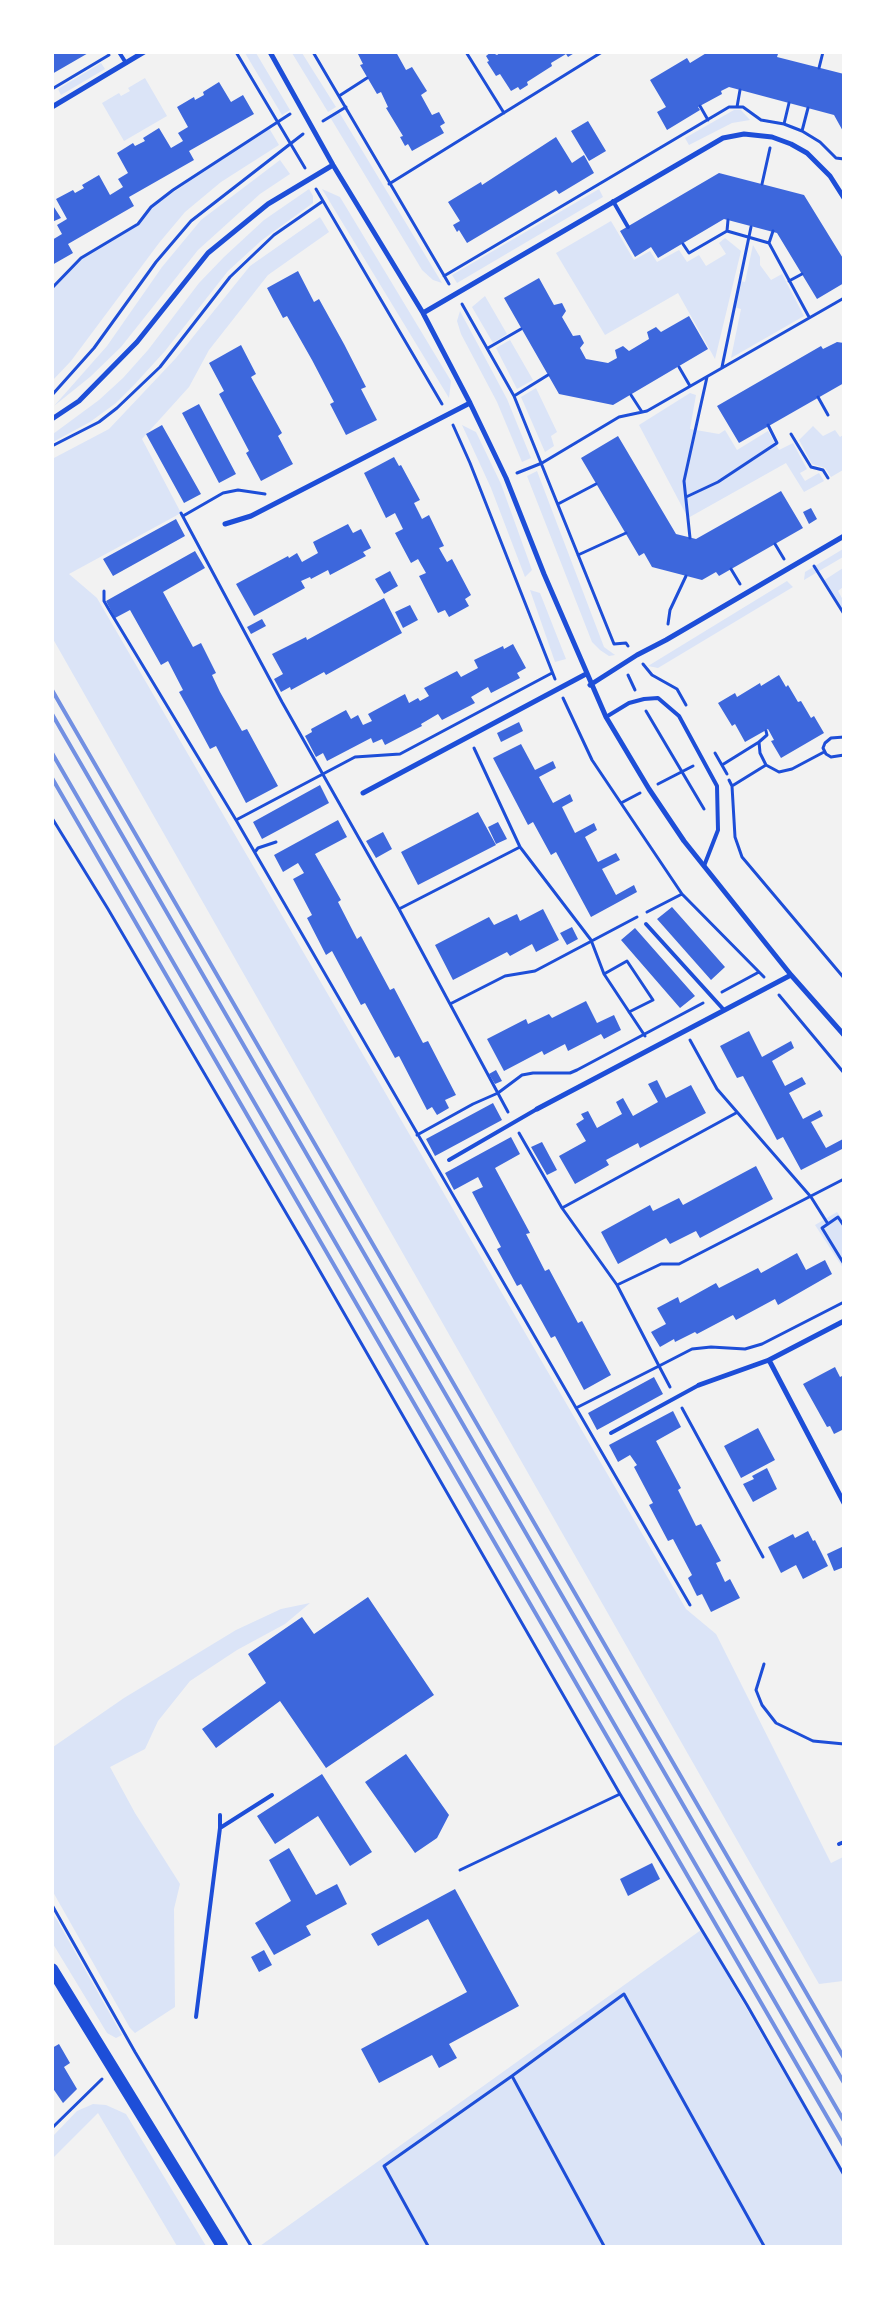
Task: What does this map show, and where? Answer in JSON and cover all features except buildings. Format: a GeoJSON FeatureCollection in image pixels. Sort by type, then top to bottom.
{"type":"FeatureCollection","features":[{"type":"Feature","properties":{"kind":"main road"},"geometry":{"type":"LineString","coordinates":[[52,1969],[222,2246]]}},
{"type":"Feature","properties":{"kind":"street"},"geometry":{"type":"LineString","coordinates":[[52,107],[144,52]]}},
{"type":"Feature","properties":{"kind":"street"},"geometry":{"type":"LineString","coordinates":[[270,52],[333,165],[423,313],[470,403],[506,478],[590,684],[606,716],[649,789],[704,866],[791,975],[844,1035]]}},
{"type":"Feature","properties":{"kind":"street"},"geometry":{"type":"LineString","coordinates":[[423,313],[723,138],[744,134],[772,137],[791,144],[807,153],[830,176],[844,198]]}},
{"type":"Feature","properties":{"kind":"street"},"geometry":{"type":"LineString","coordinates":[[52,419],[79,401],[137,342],[208,253],[268,204],[333,165]]}},
{"type":"Feature","properties":{"kind":"street"},"geometry":{"type":"LineString","coordinates":[[225,524],[251,516],[470,403]]}},
{"type":"Feature","properties":{"kind":"street"},"geometry":{"type":"LineString","coordinates":[[590,684],[623,663],[844,536]]}},
{"type":"Feature","properties":{"kind":"street"},"geometry":{"type":"LineString","coordinates":[[363,793],[586,674]]}},
{"type":"Feature","properties":{"kind":"street"},"geometry":{"type":"LineString","coordinates":[[537,1109],[791,975]]}},
{"type":"Feature","properties":{"kind":"street"},"geometry":{"type":"LineString","coordinates":[[699,1385],[769,1360],[844,1320]]}},
{"type":"Feature","properties":{"kind":"street"},"geometry":{"type":"LineString","coordinates":[[769,1360],[844,1503]]}},
{"type":"Feature","properties":{"kind":"lane"},"geometry":{"type":"LineString","coordinates":[[119,52],[126,63]]}},
{"type":"Feature","properties":{"kind":"lane"},"geometry":{"type":"LineString","coordinates":[[613,201],[628,227]]}},
{"type":"Feature","properties":{"kind":"lane"},"geometry":{"type":"LineString","coordinates":[[606,716],[629,703],[658,698],[679,716],[717,786],[718,830],[704,866]]}},
{"type":"Feature","properties":{"kind":"lane"},"geometry":{"type":"LineString","coordinates":[[646,924],[724,1010]]}},
{"type":"Feature","properties":{"kind":"lane"},"geometry":{"type":"LineString","coordinates":[[449,1160],[537,1109]]}},
{"type":"Feature","properties":{"kind":"lane"},"geometry":{"type":"LineString","coordinates":[[611,1433],[699,1385]]}},
{"type":"Feature","properties":{"kind":"lane"},"geometry":{"type":"LineString","coordinates":[[220,1828],[272,1795]]}},
{"type":"Feature","properties":{"kind":"lane"},"geometry":{"type":"LineString","coordinates":[[196,2018],[220,1828],[220,1815]]}},
{"type":"Feature","properties":{"kind":"lane"},"geometry":{"type":"LineString","coordinates":[[838,1844],[844,1842]]}},
{"type":"Feature","properties":{"kind":"path"},"geometry":{"type":"LineString","coordinates":[[52,89],[114,52]]}},
{"type":"Feature","properties":{"kind":"path"},"geometry":{"type":"LineString","coordinates":[[236,52],[279,121],[442,404],[470,463],[552,673],[592,760],[682,894],[772,985],[844,1073]]}},
{"type":"Feature","properties":{"kind":"path"},"geometry":{"type":"LineString","coordinates":[[314,52],[456,294]]}},
{"type":"Feature","properties":{"kind":"path"},"geometry":{"type":"LineString","coordinates":[[466,52],[504,114]]}},
{"type":"Feature","properties":{"kind":"path"},"geometry":{"type":"LineString","coordinates":[[390,184],[602,52]]}},
{"type":"Feature","properties":{"kind":"path"},"geometry":{"type":"LineString","coordinates":[[819,68],[824,52]]}},
{"type":"Feature","properties":{"kind":"path"},"geometry":{"type":"LineString","coordinates":[[339,96],[368,78]]}},
{"type":"Feature","properties":{"kind":"path"},"geometry":{"type":"LineString","coordinates":[[737,107],[740,90]]}},
{"type":"Feature","properties":{"kind":"path"},"geometry":{"type":"LineString","coordinates":[[784,124],[789,103]]}},
{"type":"Feature","properties":{"kind":"path"},"geometry":{"type":"LineString","coordinates":[[700,106],[708,120]]}},
{"type":"Feature","properties":{"kind":"path"},"geometry":{"type":"LineString","coordinates":[[313,127],[346,107]]}},
{"type":"Feature","properties":{"kind":"path"},"geometry":{"type":"LineString","coordinates":[[52,288],[81,258],[138,224],[150,206],[279,121],[302,108]]}},
{"type":"Feature","properties":{"kind":"path"},"geometry":{"type":"LineString","coordinates":[[802,131],[808,108]]}},
{"type":"Feature","properties":{"kind":"path"},"geometry":{"type":"LineString","coordinates":[[762,184],[772,137]]}},
{"type":"Feature","properties":{"kind":"path"},"geometry":{"type":"LineString","coordinates":[[52,395],[94,348],[156,262],[191,221],[291,142]]}},
{"type":"Feature","properties":{"kind":"path"},"geometry":{"type":"LineString","coordinates":[[52,446],[99,422],[117,408],[160,367],[230,277],[274,235],[324,202]]}},
{"type":"Feature","properties":{"kind":"path"},"geometry":{"type":"LineString","coordinates":[[726,231],[728,220]]}},
{"type":"Feature","properties":{"kind":"path"},"geometry":{"type":"LineString","coordinates":[[722,367],[751,227]]}},
{"type":"Feature","properties":{"kind":"path"},"geometry":{"type":"LineString","coordinates":[[683,244],[688,253],[726,231],[769,243],[809,318]]}},
{"type":"Feature","properties":{"kind":"path"},"geometry":{"type":"LineString","coordinates":[[769,243],[773,232]]}},
{"type":"Feature","properties":{"kind":"path"},"geometry":{"type":"LineString","coordinates":[[790,281],[802,274]]}},
{"type":"Feature","properties":{"kind":"path"},"geometry":{"type":"LineString","coordinates":[[506,478],[542,463],[619,417],[642,412],[844,298]]}},
{"type":"Feature","properties":{"kind":"path"},"geometry":{"type":"LineString","coordinates":[[488,348],[521,329]]}},
{"type":"Feature","properties":{"kind":"path"},"geometry":{"type":"LineString","coordinates":[[679,367],[690,386]]}},
{"type":"Feature","properties":{"kind":"path"},"geometry":{"type":"LineString","coordinates":[[514,396],[548,375]]}},
{"type":"Feature","properties":{"kind":"path"},"geometry":{"type":"LineString","coordinates":[[690,538],[684,482],[707,377]]}},
{"type":"Feature","properties":{"kind":"path"},"geometry":{"type":"LineString","coordinates":[[631,395],[642,412]]}},
{"type":"Feature","properties":{"kind":"path"},"geometry":{"type":"LineString","coordinates":[[818,397],[828,415]]}},
{"type":"Feature","properties":{"kind":"path"},"geometry":{"type":"LineString","coordinates":[[434,408],[442,404]]}},
{"type":"Feature","properties":{"kind":"path"},"geometry":{"type":"LineString","coordinates":[[686,497],[718,482],[777,443],[768,425]]}},
{"type":"Feature","properties":{"kind":"path"},"geometry":{"type":"LineString","coordinates":[[791,434],[811,467],[823,470],[828,478]]}},
{"type":"Feature","properties":{"kind":"path"},"geometry":{"type":"LineString","coordinates":[[558,504],[596,484]]}},
{"type":"Feature","properties":{"kind":"path"},"geometry":{"type":"LineString","coordinates":[[272,490],[264,494],[238,490],[223,493],[182,514],[322,775],[399,909],[514,1124],[562,1208],[617,1285],[658,1366],[763,1557]]}},
{"type":"Feature","properties":{"kind":"path"},"geometry":{"type":"LineString","coordinates":[[578,555],[626,533]]}},
{"type":"Feature","properties":{"kind":"path"},"geometry":{"type":"LineString","coordinates":[[808,557],[844,614]]}},
{"type":"Feature","properties":{"kind":"path"},"geometry":{"type":"LineString","coordinates":[[666,640],[670,610],[686,576]]}},
{"type":"Feature","properties":{"kind":"path"},"geometry":{"type":"LineString","coordinates":[[104,591],[104,601],[236,820],[690,1606]]}},
{"type":"Feature","properties":{"kind":"path"},"geometry":{"type":"LineString","coordinates":[[614,644],[640,700],[704,809]]}},
{"type":"Feature","properties":{"kind":"path"},"geometry":{"type":"LineString","coordinates":[[236,820],[355,756],[400,754],[552,673]]}},
{"type":"Feature","properties":{"kind":"path"},"geometry":{"type":"LineString","coordinates":[[722,765],[759,742],[767,735],[766,731]]}},
{"type":"Feature","properties":{"kind":"path"},"geometry":{"type":"LineString","coordinates":[[468,736],[520,847],[591,940],[604,974],[653,1048]]}},
{"type":"Feature","properties":{"kind":"path"},"geometry":{"type":"LineString","coordinates":[[844,737],[836,736],[827,741],[823,746],[824,752],[831,757],[844,755]]}},
{"type":"Feature","properties":{"kind":"path"},"geometry":{"type":"LineString","coordinates":[[759,742],[760,753],[766,765],[779,772],[792,769],[824,752]]}},
{"type":"Feature","properties":{"kind":"path"},"geometry":{"type":"LineString","coordinates":[[621,803],[716,754]]}},
{"type":"Feature","properties":{"kind":"path"},"geometry":{"type":"LineString","coordinates":[[732,786],[766,765]]}},
{"type":"Feature","properties":{"kind":"path"},"geometry":{"type":"LineString","coordinates":[[52,818],[108,909],[455,1505],[620,1794],[747,2006],[844,2174]]}},
{"type":"Feature","properties":{"kind":"path"},"geometry":{"type":"LineString","coordinates":[[254,852],[258,848],[276,842]]}},
{"type":"Feature","properties":{"kind":"path"},"geometry":{"type":"LineString","coordinates":[[399,909],[520,847]]}},
{"type":"Feature","properties":{"kind":"path"},"geometry":{"type":"LineString","coordinates":[[450,1004],[506,976],[535,971],[682,894]]}},
{"type":"Feature","properties":{"kind":"path"},"geometry":{"type":"LineString","coordinates":[[604,974],[627,961],[654,1000],[629,1012]]}},
{"type":"Feature","properties":{"kind":"path"},"geometry":{"type":"LineString","coordinates":[[417,1135],[473,1104],[498,1094],[522,1075],[533,1073],[570,1073],[577,1070],[759,972]]}},
{"type":"Feature","properties":{"kind":"path"},"geometry":{"type":"LineString","coordinates":[[685,1031],[717,1089],[811,1197],[828,1224]]}},
{"type":"Feature","properties":{"kind":"path"},"geometry":{"type":"LineString","coordinates":[[562,1208],[736,1113]]}},
{"type":"Feature","properties":{"kind":"path"},"geometry":{"type":"LineString","coordinates":[[617,1285],[661,1264],[679,1264],[844,1179]]}},
{"type":"Feature","properties":{"kind":"path"},"geometry":{"type":"LineString","coordinates":[[844,1226],[838,1217],[822,1228],[844,1264]]}},
{"type":"Feature","properties":{"kind":"path"},"geometry":{"type":"LineString","coordinates":[[576,1408],[692,1349],[711,1347],[745,1349],[762,1344],[844,1302]]}},
{"type":"Feature","properties":{"kind":"path"},"geometry":{"type":"LineString","coordinates":[[764,1664],[756,1690],[762,1705],[776,1723],[813,1740],[844,1744]]}},
{"type":"Feature","properties":{"kind":"path"},"geometry":{"type":"LineString","coordinates":[[460,1870],[620,1794]]}},
{"type":"Feature","properties":{"kind":"path"},"geometry":{"type":"LineString","coordinates":[[52,1905],[135,2052],[251,2246]]}},
{"type":"Feature","properties":{"kind":"path"},"geometry":{"type":"LineString","coordinates":[[428,2246],[384,2166],[624,1994],[764,2246]]}},
{"type":"Feature","properties":{"kind":"path"},"geometry":{"type":"LineString","coordinates":[[52,2128],[113,2068]]}},
{"type":"Feature","properties":{"kind":"path"},"geometry":{"type":"LineString","coordinates":[[512,2076],[604,2246]]}},
{"type":"Feature","properties":{"kind":"shaded area"},"geometry":{"type":"Polygon","coordinates":[[[245,53],[256,53],[290,110],[282,115],[245,53]]]}},
{"type":"Feature","properties":{"kind":"shaded area"},"geometry":{"type":"Polygon","coordinates":[[[292,53],[302,53],[336,107],[328,112],[292,53]]]}},
{"type":"Feature","properties":{"kind":"shaded area"},"geometry":{"type":"Polygon","coordinates":[[[101,63],[105,69],[61,95],[58,89],[101,63]]]}},
{"type":"Feature","properties":{"kind":"shaded area"},"geometry":{"type":"Polygon","coordinates":[[[145,78],[167,116],[124,141],[102,103],[119,93],[121,96],[130,91],[128,88],[145,78]]]}},
{"type":"Feature","properties":{"kind":"shaded area"},"geometry":{"type":"Polygon","coordinates":[[[734,110],[741,110],[750,120],[732,123],[689,145],[685,138],[734,110]]]}},
{"type":"Feature","properties":{"kind":"shaded area"},"geometry":{"type":"Polygon","coordinates":[[[339,112],[442,283],[433,280],[422,270],[330,117],[339,112]]]}},
{"type":"Feature","properties":{"kind":"shaded area"},"geometry":{"type":"Polygon","coordinates":[[[269,128],[279,145],[221,182],[185,212],[159,243],[71,361],[53,380],[52,288],[81,258],[138,224],[151,207],[269,128]]]}},
{"type":"Feature","properties":{"kind":"shaded area"},"geometry":{"type":"Polygon","coordinates":[[[280,160],[290,174],[260,194],[198,250],[121,347],[90,377],[54,406],[107,346],[162,267],[201,220],[280,160]]]}},
{"type":"Feature","properties":{"kind":"shaded area"},"geometry":{"type":"Polygon","coordinates":[[[309,189],[313,196],[313,203],[262,240],[228,271],[165,351],[116,403],[90,422],[53,442],[53,434],[99,400],[123,378],[148,350],[199,283],[224,257],[264,220],[309,189]]]}},
{"type":"Feature","properties":{"kind":"shaded area"},"geometry":{"type":"Polygon","coordinates":[[[322,189],[340,197],[451,381],[449,398],[322,189]]]}},
{"type":"Feature","properties":{"kind":"shaded area"},"geometry":{"type":"Polygon","coordinates":[[[599,189],[603,197],[457,283],[452,275],[599,189]]]}},
{"type":"Feature","properties":{"kind":"shaded area"},"geometry":{"type":"Polygon","coordinates":[[[320,217],[329,232],[268,275],[209,350],[189,387],[142,439],[181,513],[69,574],[97,598],[686,1609],[716,1634],[831,1863],[843,1857],[843,1981],[819,1984],[53,639],[52,459],[109,429],[176,358],[250,266],[320,217]]]}},
{"type":"Feature","properties":{"kind":"shaded area"},"geometry":{"type":"Polygon","coordinates":[[[611,221],[634,260],[650,251],[657,262],[679,250],[687,262],[699,255],[706,266],[726,254],[719,243],[725,238],[741,251],[715,359],[678,293],[605,335],[556,253],[611,221]]]}},
{"type":"Feature","properties":{"kind":"shaded area"},"geometry":{"type":"Polygon","coordinates":[[[753,245],[760,257],[760,265],[771,280],[782,274],[804,316],[731,358],[741,309],[734,307],[740,281],[745,282],[753,245]]]}},
{"type":"Feature","properties":{"kind":"shaded area"},"geometry":{"type":"Polygon","coordinates":[[[485,296],[507,334],[493,343],[472,307],[485,296]]]}},
{"type":"Feature","properties":{"kind":"shaded area"},"geometry":{"type":"Polygon","coordinates":[[[460,311],[507,399],[531,458],[522,462],[497,402],[461,334],[457,321],[460,311]]]}},
{"type":"Feature","properties":{"kind":"shaded area"},"geometry":{"type":"Polygon","coordinates":[[[510,340],[533,380],[517,389],[496,348],[510,340]]]}},
{"type":"Feature","properties":{"kind":"shaded area"},"geometry":{"type":"Polygon","coordinates":[[[536,388],[557,432],[551,436],[554,446],[545,452],[521,397],[536,388]]]}},
{"type":"Feature","properties":{"kind":"shaded area"},"geometry":{"type":"Polygon","coordinates":[[[690,393],[696,395],[690,429],[719,434],[725,430],[737,450],[768,431],[779,450],[793,443],[807,469],[800,473],[805,481],[819,473],[824,481],[804,492],[786,463],[688,518],[639,425],[690,393]]]}},
{"type":"Feature","properties":{"kind":"shaded area"},"geometry":{"type":"Polygon","coordinates":[[[462,425],[476,432],[501,484],[532,570],[525,577],[491,488],[462,425]]]}},
{"type":"Feature","properties":{"kind":"shaded area"},"geometry":{"type":"Polygon","coordinates":[[[813,426],[823,436],[835,430],[840,437],[843,435],[843,470],[831,477],[825,468],[812,464],[799,440],[813,426]]]}},
{"type":"Feature","properties":{"kind":"shaded area"},"geometry":{"type":"Polygon","coordinates":[[[537,471],[604,647],[615,655],[609,656],[592,642],[527,476],[537,471]]]}},
{"type":"Feature","properties":{"kind":"shaded area"},"geometry":{"type":"Polygon","coordinates":[[[843,549],[843,557],[804,580],[805,572],[843,549]]]}},
{"type":"Feature","properties":{"kind":"shaded area"},"geometry":{"type":"Polygon","coordinates":[[[843,568],[843,587],[838,591],[843,600],[843,614],[823,581],[843,568]]]}},
{"type":"Feature","properties":{"kind":"shaded area"},"geometry":{"type":"Polygon","coordinates":[[[787,581],[793,587],[658,668],[648,666],[787,581]]]}},
{"type":"Feature","properties":{"kind":"shaded area"},"geometry":{"type":"Polygon","coordinates":[[[530,590],[540,593],[566,659],[555,662],[530,590]]]}},
{"type":"Feature","properties":{"kind":"shaded area"},"geometry":{"type":"Polygon","coordinates":[[[837,1212],[843,1220],[843,1268],[815,1225],[837,1212]]]}},
{"type":"Feature","properties":{"kind":"shaded area"},"geometry":{"type":"Polygon","coordinates":[[[310,1603],[285,1624],[237,1650],[190,1681],[158,1721],[145,1749],[110,1767],[135,1813],[180,1884],[174,1909],[175,2007],[135,2033],[130,2028],[53,1892],[53,1747],[124,1698],[236,1630],[281,1609],[310,1603]]]}},
{"type":"Feature","properties":{"kind":"shaded area"},"geometry":{"type":"Polygon","coordinates":[[[52,1913],[122,2035],[116,2038],[107,2033],[53,1944],[52,1913]]]}},
{"type":"Feature","properties":{"kind":"shaded area"},"geometry":{"type":"Polygon","coordinates":[[[701,1930],[843,2175],[843,2246],[260,2246],[701,1930]]]}},
{"type":"Feature","properties":{"kind":"shaded area"},"geometry":{"type":"Polygon","coordinates":[[[93,2104],[106,2105],[126,2114],[206,2246],[177,2246],[98,2113],[53,2158],[53,2136],[77,2111],[93,2104]]]}},
{"type":"Feature","properties":{"kind":"railway"},"geometry":{"type":"LineString","coordinates":[[52,690],[844,2058]]}},
{"type":"Feature","properties":{"kind":"railway"},"geometry":{"type":"LineString","coordinates":[[52,714],[844,2083]]}},
{"type":"Feature","properties":{"kind":"railway"},"geometry":{"type":"LineString","coordinates":[[52,753],[844,2121]]}},
{"type":"Feature","properties":{"kind":"railway"},"geometry":{"type":"LineString","coordinates":[[52,778],[844,2146]]}}]}
